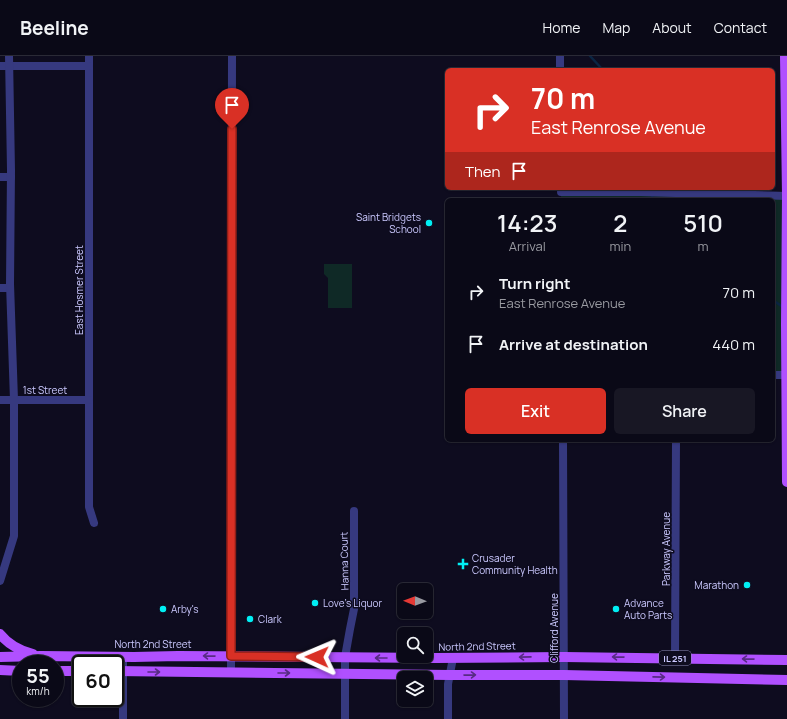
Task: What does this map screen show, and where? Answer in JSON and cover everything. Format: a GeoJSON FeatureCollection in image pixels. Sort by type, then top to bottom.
{"type":"FeatureCollection","features":[{"type":"Feature","properties":{"kind":"main road"},"geometry":{"type":"LineString","coordinates":[[785,56],[787,196],[787,482]]}},
{"type":"Feature","properties":{"kind":"main road"},"geometry":{"type":"LineString","coordinates":[[0,634],[19,649],[37,655]]}},
{"type":"Feature","properties":{"kind":"main road","name":"North 2nd Street"},"geometry":{"type":"LineString","coordinates":[[124,656],[345,658],[564,657],[787,660]]}},
{"type":"Feature","properties":{"kind":"main road","name":"North 2nd Street"},"geometry":{"type":"LineString","coordinates":[[0,657],[12,657]]}},
{"type":"Feature","properties":{"kind":"main road"},"geometry":{"type":"LineString","coordinates":[[640,658],[640,676]]}},
{"type":"Feature","properties":{"kind":"main road"},"geometry":{"type":"LineString","coordinates":[[0,670],[12,671]]}},
{"type":"Feature","properties":{"kind":"main road","name":"IL 251"},"geometry":{"type":"LineString","coordinates":[[124,672],[564,675],[787,680]]}},
{"type":"Feature","properties":{"kind":"street"},"geometry":{"type":"LineString","coordinates":[[0,581],[14,536],[14,400],[10,288],[10,56]]}},
{"type":"Feature","properties":{"kind":"street","name":"East Hosmer Street"},"geometry":{"type":"LineString","coordinates":[[89,56],[89,507],[94,523]]}},
{"type":"Feature","properties":{"kind":"street"},"geometry":{"type":"LineString","coordinates":[[231,672],[232,56]]}},
{"type":"Feature","properties":{"kind":"street"},"geometry":{"type":"LineString","coordinates":[[560,56],[560,68]]}},
{"type":"Feature","properties":{"kind":"street"},"geometry":{"type":"LineString","coordinates":[[0,66],[89,66]]}},
{"type":"Feature","properties":{"kind":"street"},"geometry":{"type":"LineString","coordinates":[[0,177],[11,177]]}},
{"type":"Feature","properties":{"kind":"street"},"geometry":{"type":"LineString","coordinates":[[561,194],[640,192],[787,196]]}},
{"type":"Feature","properties":{"kind":"street"},"geometry":{"type":"LineString","coordinates":[[0,288],[10,288]]}},
{"type":"Feature","properties":{"kind":"street"},"geometry":{"type":"LineString","coordinates":[[775,375],[786,375]]}},
{"type":"Feature","properties":{"kind":"street","name":"1st Street"},"geometry":{"type":"LineString","coordinates":[[0,400],[89,400]]}},
{"type":"Feature","properties":{"kind":"street","name":"Clifford Avenue"},"geometry":{"type":"LineString","coordinates":[[563,442],[564,719]]}},
{"type":"Feature","properties":{"kind":"street","name":"Parkway Avenue"},"geometry":{"type":"LineString","coordinates":[[675,658],[676,442]]}},
{"type":"Feature","properties":{"kind":"street","name":"Hanna Court"},"geometry":{"type":"LineString","coordinates":[[345,719],[345,658],[354,609],[354,511]]}},
{"type":"Feature","properties":{"kind":"street"},"geometry":{"type":"LineString","coordinates":[[448,719],[448,684],[453,658]]}},
{"type":"Feature","properties":{"kind":"street"},"geometry":{"type":"LineString","coordinates":[[122,707],[123,719]]}},
{"type":"Feature","properties":{"kind":"green space"},"geometry":{"type":"Polygon","coordinates":[[[561,193],[787,196],[786,375],[775,375],[775,198],[561,198],[561,193]]]}},
{"type":"Feature","properties":{"kind":"green space"},"geometry":{"type":"Polygon","coordinates":[[[324,264],[352,264],[352,308],[328,308],[328,278],[324,274],[324,264]]]}},
{"type":"Feature","properties":{"kind":"waterway"},"geometry":{"type":"LineString","coordinates":[[590,56],[601,68]]}},
{"type":"Feature","properties":{"kind":"waterway"},"geometry":{"type":"LineString","coordinates":[[650,190],[652,198]]}},
{"type":"Feature","properties":{"kind":"waterway"},"geometry":{"type":"LineString","coordinates":[[775,301],[784,308]]}},
{"type":"Feature","properties":{"kind":"place","name":"Saint Bridgets School"},"geometry":{"type":"Point","coordinates":[429,223]}},
{"type":"Feature","properties":{"kind":"place","name":"Crusader Community Health"},"geometry":{"type":"Point","coordinates":[463,564]}},
{"type":"Feature","properties":{"kind":"place","name":"Marathon"},"geometry":{"type":"Point","coordinates":[747,585]}},
{"type":"Feature","properties":{"kind":"place","name":"Love's Liquor"},"geometry":{"type":"Point","coordinates":[315,603]}},
{"type":"Feature","properties":{"kind":"place","name":"Arby's"},"geometry":{"type":"Point","coordinates":[163,609]}},
{"type":"Feature","properties":{"kind":"place","name":"Advance Auto Parts"},"geometry":{"type":"Point","coordinates":[616,609]}},
{"type":"Feature","properties":{"kind":"place","name":"Clark"},"geometry":{"type":"Point","coordinates":[250,619]}},
{"type":"Feature","properties":{"kind":"route"},"geometry":{"type":"LineString","coordinates":[[232,129],[231,656],[317,657]]}}]}
